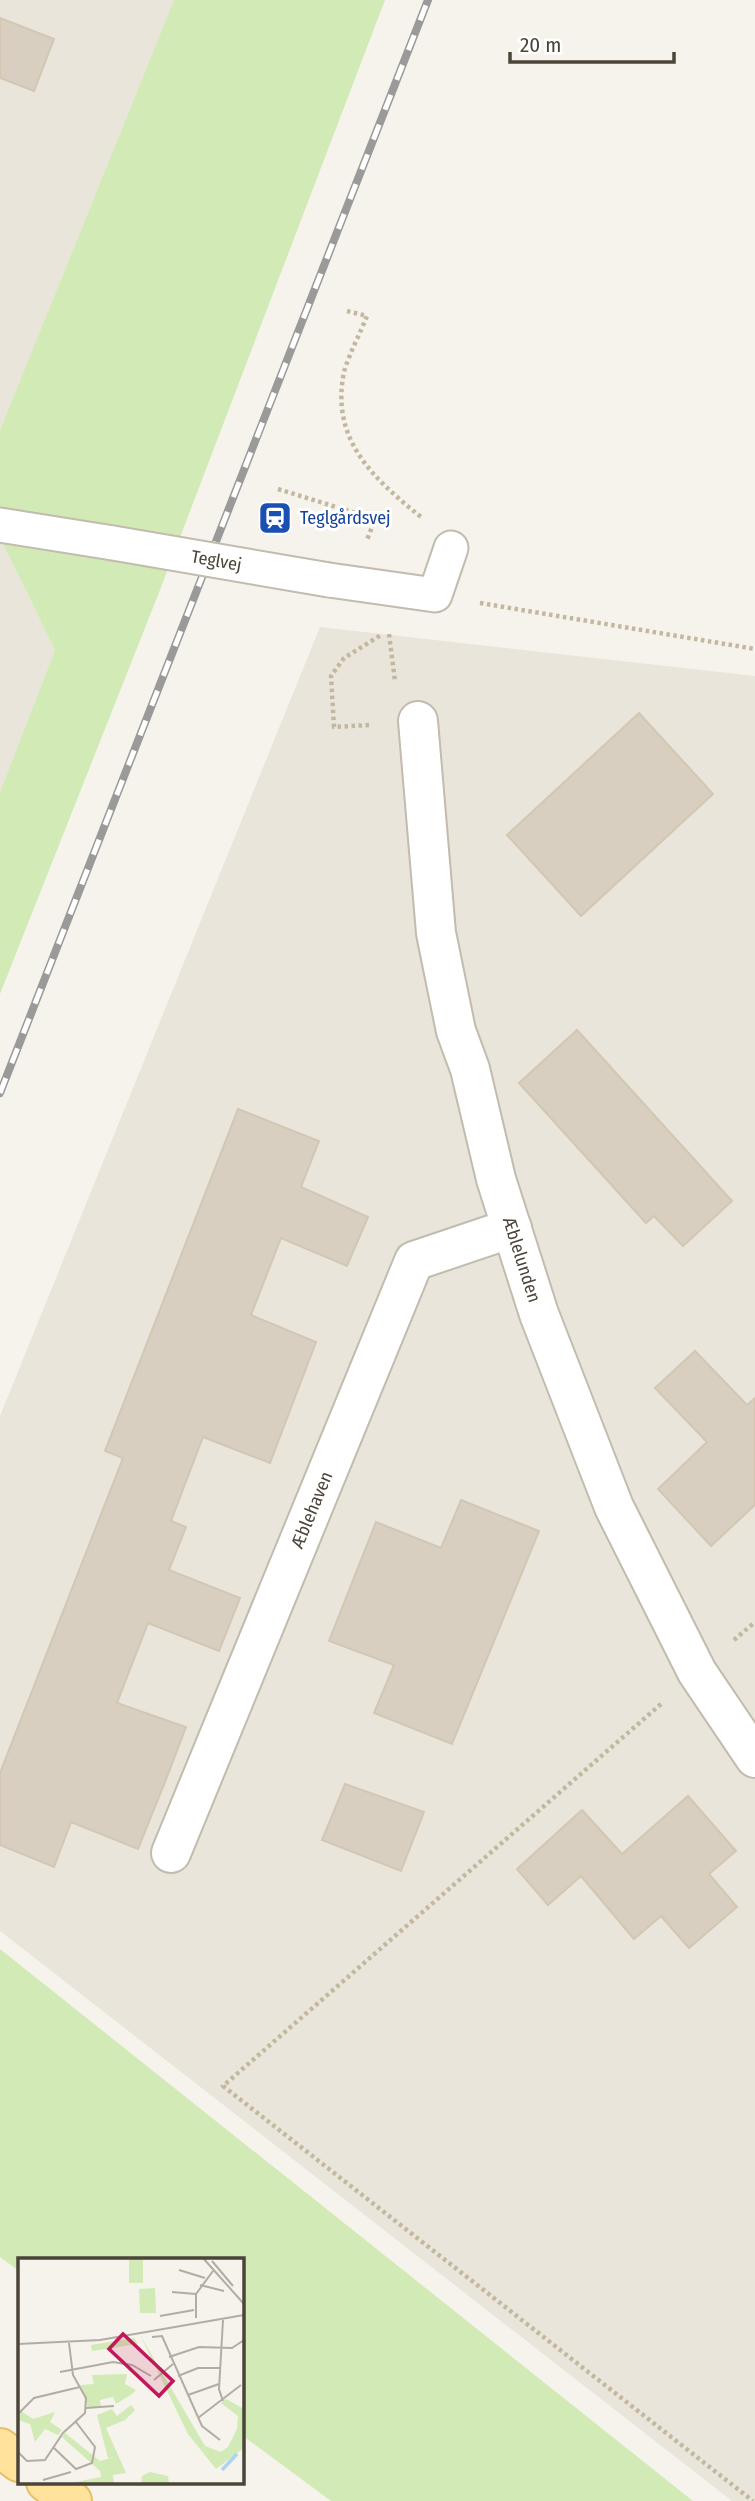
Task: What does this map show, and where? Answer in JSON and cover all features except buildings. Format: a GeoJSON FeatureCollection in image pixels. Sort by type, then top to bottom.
{"type":"FeatureCollection","features":[{"type":"Feature","properties":{"kind":"main road"},"geometry":{"type":"LineString","coordinates":[[0,2448],[18,2461]]}},
{"type":"Feature","properties":{"kind":"main road"},"geometry":{"type":"LineString","coordinates":[[49,2484],[72,2501]]}},
{"type":"Feature","properties":{"kind":"street","name":"Æblelunden"},"geometry":{"type":"LineString","coordinates":[[418,721],[436,933],[456,1031],[470,1069],[496,1179],[539,1314],[614,1507],[697,1672],[755,1758]]}},
{"type":"Feature","properties":{"kind":"street","name":"Æblehaven"},"geometry":{"type":"LineString","coordinates":[[171,1853],[414,1261],[512,1228]]}},
{"type":"Feature","properties":{"kind":"lane","name":"Teglvej"},"geometry":{"type":"LineString","coordinates":[[0,524],[339,582],[435,595]]}},
{"type":"Feature","properties":{"kind":"lane"},"geometry":{"type":"LineString","coordinates":[[435,595],[451,548]]}},
{"type":"Feature","properties":{"kind":"path"},"geometry":{"type":"LineString","coordinates":[[347,311],[367,316],[344,373],[343,424],[365,468],[431,525],[451,548]]}},
{"type":"Feature","properties":{"kind":"path"},"geometry":{"type":"LineString","coordinates":[[278,489],[375,519],[339,582]]}},
{"type":"Feature","properties":{"kind":"path"},"geometry":{"type":"LineString","coordinates":[[394,589],[388,630],[344,657],[331,676],[334,727],[418,721]]}},
{"type":"Feature","properties":{"kind":"path"},"geometry":{"type":"LineString","coordinates":[[435,595],[755,649]]}},
{"type":"Feature","properties":{"kind":"path"},"geometry":{"type":"LineString","coordinates":[[753,2501],[223,2086],[755,1622]]}},
{"type":"Feature","properties":{"kind":"shaded area"},"geometry":{"type":"Polygon","coordinates":[[[0,0],[174,0],[0,430],[0,0]]]}},
{"type":"Feature","properties":{"kind":"shaded area"},"geometry":{"type":"Polygon","coordinates":[[[0,538],[55,650],[0,792],[0,538]]]}},
{"type":"Feature","properties":{"kind":"shaded area"},"geometry":{"type":"Polygon","coordinates":[[[320,627],[755,676],[755,2501],[732,2501],[0,1931],[0,1416],[320,627]]]}},
{"type":"Feature","properties":{"kind":"green space"},"geometry":{"type":"Polygon","coordinates":[[[174,0],[385,0],[158,595],[0,994],[0,792],[55,650],[0,538],[0,430],[174,0]]]}},
{"type":"Feature","properties":{"kind":"green space"},"geometry":{"type":"Polygon","coordinates":[[[0,1949],[693,2501],[331,2501],[243,2436],[243,2258],[18,2258],[18,2270],[0,2257],[0,1949]]]}},
{"type":"Feature","properties":{"kind":"railway"},"geometry":{"type":"LineString","coordinates":[[0,1093],[428,0]]}},
{"type":"Feature","properties":{"kind":"place","name":"Teglgårdsvej"},"geometry":{"type":"Point","coordinates":[275,518]}}]}
